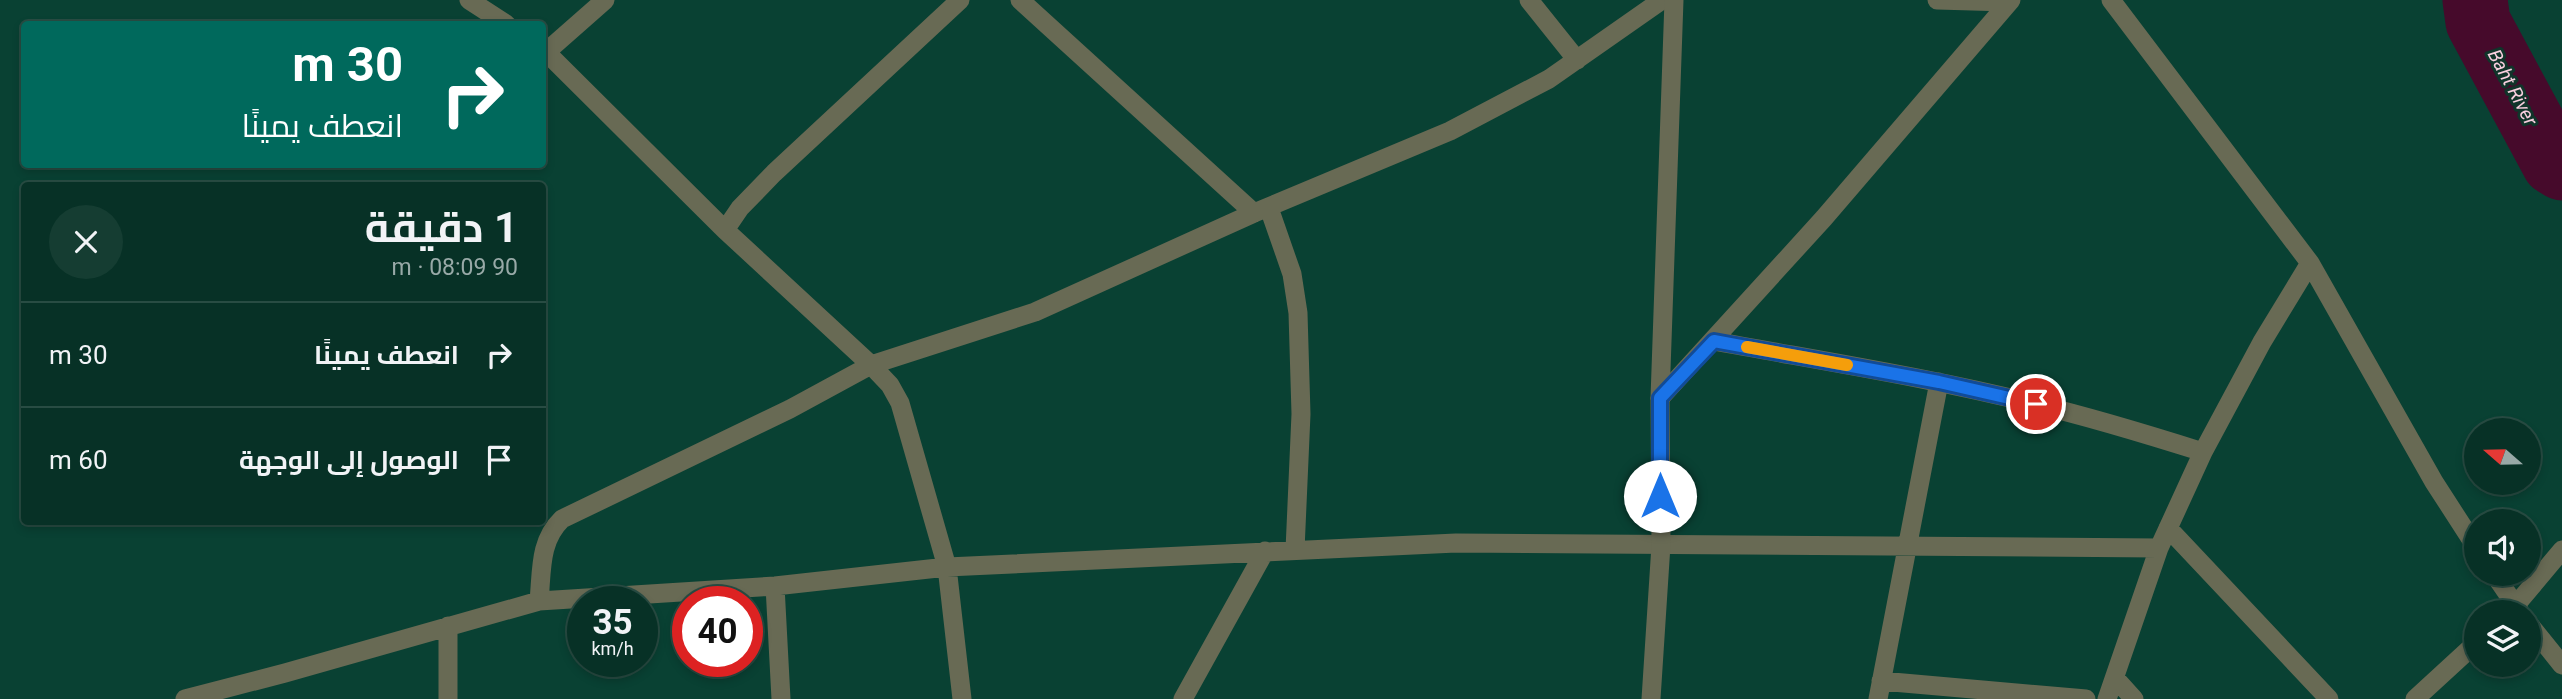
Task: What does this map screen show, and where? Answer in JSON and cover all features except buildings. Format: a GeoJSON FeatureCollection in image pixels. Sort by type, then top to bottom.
{"type":"FeatureCollection","features":[{"type":"Feature","properties":{"kind":"street"},"geometry":{"type":"LineString","coordinates":[[469,0],[501,21]]}},
{"type":"Feature","properties":{"kind":"street"},"geometry":{"type":"LineString","coordinates":[[546,48],[605,0]]}},
{"type":"Feature","properties":{"kind":"street"},"geometry":{"type":"LineString","coordinates":[[724,230],[740,208],[774,173],[960,0]]}},
{"type":"Feature","properties":{"kind":"street"},"geometry":{"type":"LineString","coordinates":[[1020,0],[1261,211],[1292,274],[1298,313],[1301,414],[1295,550]]}},
{"type":"Feature","properties":{"kind":"street"},"geometry":{"type":"LineString","coordinates":[[1529,0],[1577,60]]}},
{"type":"Feature","properties":{"kind":"street"},"geometry":{"type":"LineString","coordinates":[[539,601],[544,548],[554,527],[562,519],[790,410],[872,365],[1035,312],[1261,211],[1450,131],[1549,79],[1662,0]]}},
{"type":"Feature","properties":{"kind":"street"},"geometry":{"type":"LineString","coordinates":[[1651,699],[1661,545],[1660,398],[1674,0]]}},
{"type":"Feature","properties":{"kind":"street"},"geometry":{"type":"LineString","coordinates":[[1937,0],[2010,1]]}},
{"type":"Feature","properties":{"kind":"street"},"geometry":{"type":"LineString","coordinates":[[2111,0],[2310,264],[2434,482],[2464,528]]}},
{"type":"Feature","properties":{"kind":"street"},"geometry":{"type":"LineString","coordinates":[[1660,398],[1824,218],[2010,1]]}},
{"type":"Feature","properties":{"kind":"street"},"geometry":{"type":"LineString","coordinates":[[546,52],[724,230],[872,365],[890,385],[900,403],[947,567],[962,699]]}},
{"type":"Feature","properties":{"kind":"street"},"geometry":{"type":"LineString","coordinates":[[2107,699],[2159,548],[2203,452],[2262,342],[2310,264]]}},
{"type":"Feature","properties":{"kind":"street"},"geometry":{"type":"LineString","coordinates":[[1714,341],[1939,382],[2109,423],[2203,452]]}},
{"type":"Feature","properties":{"kind":"street"},"geometry":{"type":"LineString","coordinates":[[1939,382],[1879,690],[2086,699]]}},
{"type":"Feature","properties":{"kind":"street"},"geometry":{"type":"LineString","coordinates":[[2168,528],[2329,699]]}},
{"type":"Feature","properties":{"kind":"street"},"geometry":{"type":"LineString","coordinates":[[185,699],[539,601],[775,586],[947,567],[1456,543],[2159,548]]}},
{"type":"Feature","properties":{"kind":"street"},"geometry":{"type":"LineString","coordinates":[[2523,600],[2562,550]]}},
{"type":"Feature","properties":{"kind":"street"},"geometry":{"type":"LineString","coordinates":[[1183,699],[1265,551]]}},
{"type":"Feature","properties":{"kind":"street"},"geometry":{"type":"LineString","coordinates":[[775,586],[781,699]]}},
{"type":"Feature","properties":{"kind":"street"},"geometry":{"type":"LineString","coordinates":[[448,626],[448,699]]}},
{"type":"Feature","properties":{"kind":"street"},"geometry":{"type":"LineString","coordinates":[[2541,639],[2562,665]]}},
{"type":"Feature","properties":{"kind":"street"},"geometry":{"type":"LineString","coordinates":[[2415,699],[2464,654]]}},
{"type":"Feature","properties":{"kind":"street"},"geometry":{"type":"LineString","coordinates":[[2115,678],[2134,699]]}},
{"type":"Feature","properties":{"kind":"waterway","name":"Baht River"},"geometry":{"type":"LineString","coordinates":[[2475,0],[2478,22],[2554,163],[2562,168]]}},
{"type":"Feature","properties":{"kind":"slow traffic"},"geometry":{"type":"LineString","coordinates":[[1747,347],[1847,365]]}},
{"type":"Feature","properties":{"kind":"route"},"geometry":{"type":"LineString","coordinates":[[1660,496],[1660,398],[1714,341],[1939,382],[2036,404]]}}]}
